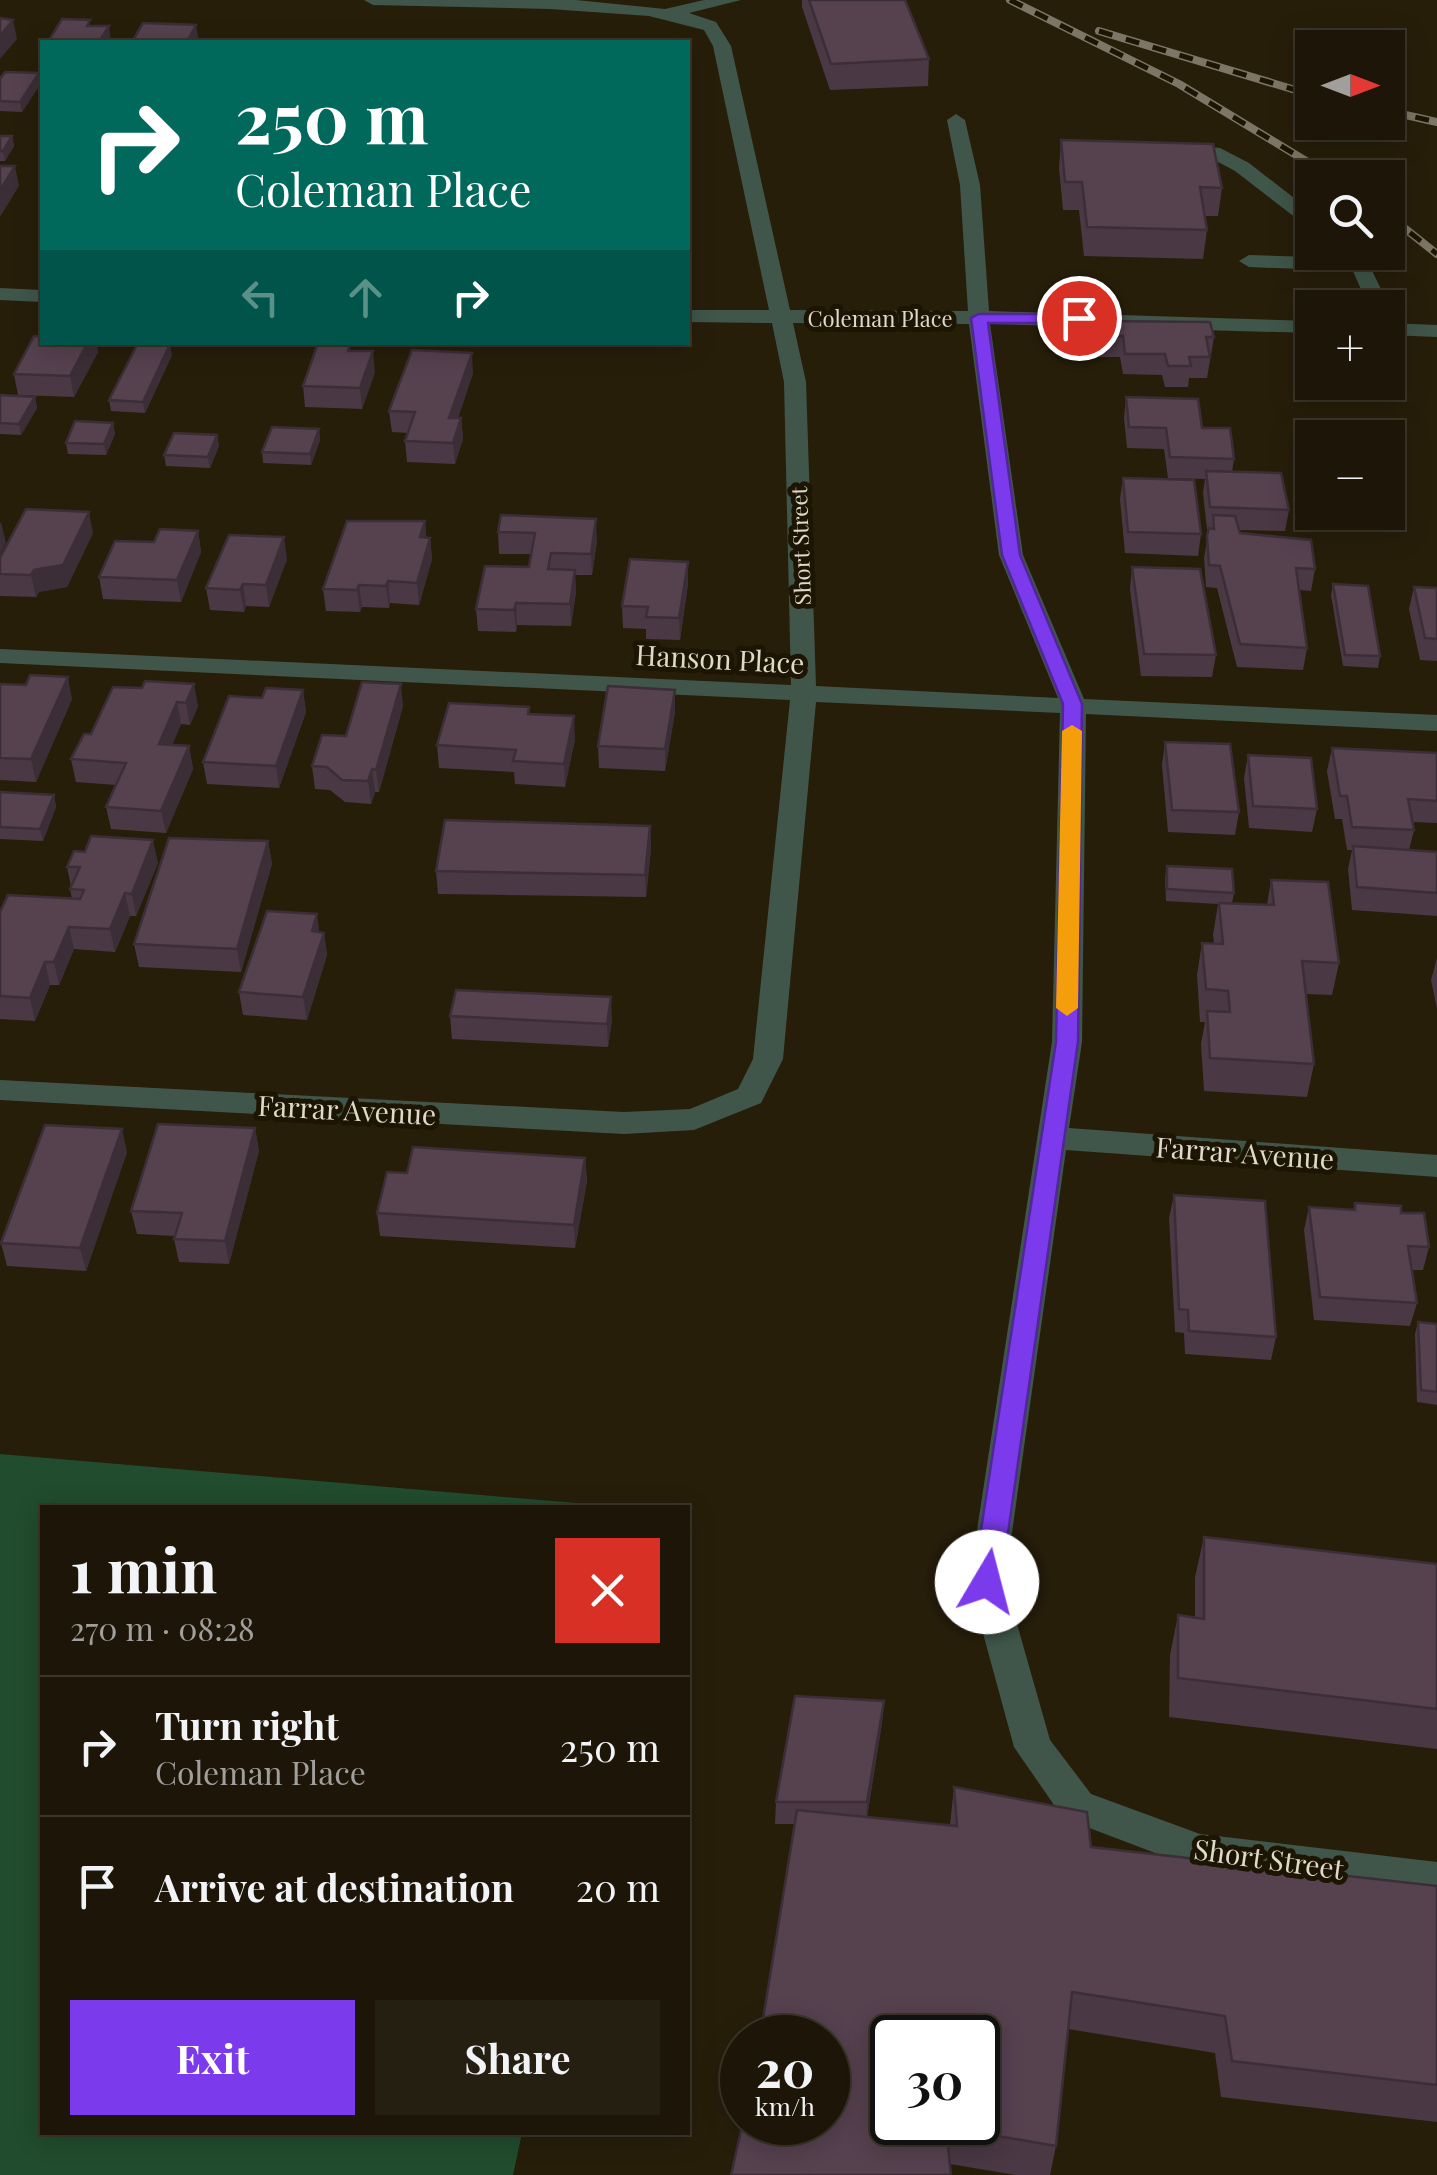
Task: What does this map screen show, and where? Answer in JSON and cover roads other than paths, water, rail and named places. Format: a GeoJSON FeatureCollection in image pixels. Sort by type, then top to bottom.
{"type":"FeatureCollection","features":[{"type":"Feature","properties":{"kind":"street"},"geometry":{"type":"LineString","coordinates":[[374,0],[607,5],[680,14],[732,0]]}},
{"type":"Feature","properties":{"kind":"street","name":"Short Street"},"geometry":{"type":"LineString","coordinates":[[680,14],[710,26],[722,46],[795,382],[804,691],[768,1060],[750,1096],[694,1118]]}},
{"type":"Feature","properties":{"kind":"street","name":"Short Street"},"geometry":{"type":"LineString","coordinates":[[956,120],[970,184],[979,318],[1011,555],[1073,704],[1067,1042],[987,1582],[1033,1747],[1077,1806],[1200,1852],[1437,1880]]}},
{"type":"Feature","properties":{"kind":"street"},"geometry":{"type":"LineString","coordinates":[[1157,148],[1213,152],[1242,167],[1295,208]]}},
{"type":"Feature","properties":{"kind":"street"},"geometry":{"type":"LineString","coordinates":[[1249,262],[1295,261]]}},
{"type":"Feature","properties":{"kind":"street"},"geometry":{"type":"LineString","coordinates":[[0,294],[40,296]]}},
{"type":"Feature","properties":{"kind":"street","name":"Coleman Place"},"geometry":{"type":"LineString","coordinates":[[690,316],[979,318],[1295,327]]}},
{"type":"Feature","properties":{"kind":"street"},"geometry":{"type":"LineString","coordinates":[[1405,329],[1437,331]]}},
{"type":"Feature","properties":{"kind":"street","name":"Hanson Place"},"geometry":{"type":"LineString","coordinates":[[0,656],[1437,723]]}},
{"type":"Feature","properties":{"kind":"street","name":"Farrar Avenue"},"geometry":{"type":"LineString","coordinates":[[0,1090],[624,1124],[694,1118]]}},
{"type":"Feature","properties":{"kind":"street","name":"Farrar Avenue"},"geometry":{"type":"LineString","coordinates":[[1053,1138],[1437,1166]]}},
{"type":"Feature","properties":{"kind":"railway"},"geometry":{"type":"LineString","coordinates":[[1010,0],[1179,84],[1304,160]]}},
{"type":"Feature","properties":{"kind":"railway"},"geometry":{"type":"LineString","coordinates":[[1099,31],[1295,90]]}},
{"type":"Feature","properties":{"kind":"railway"},"geometry":{"type":"LineString","coordinates":[[1405,115],[1437,122]]}},
{"type":"Feature","properties":{"kind":"railway"},"geometry":{"type":"LineString","coordinates":[[1405,229],[1437,254]]}}]}
